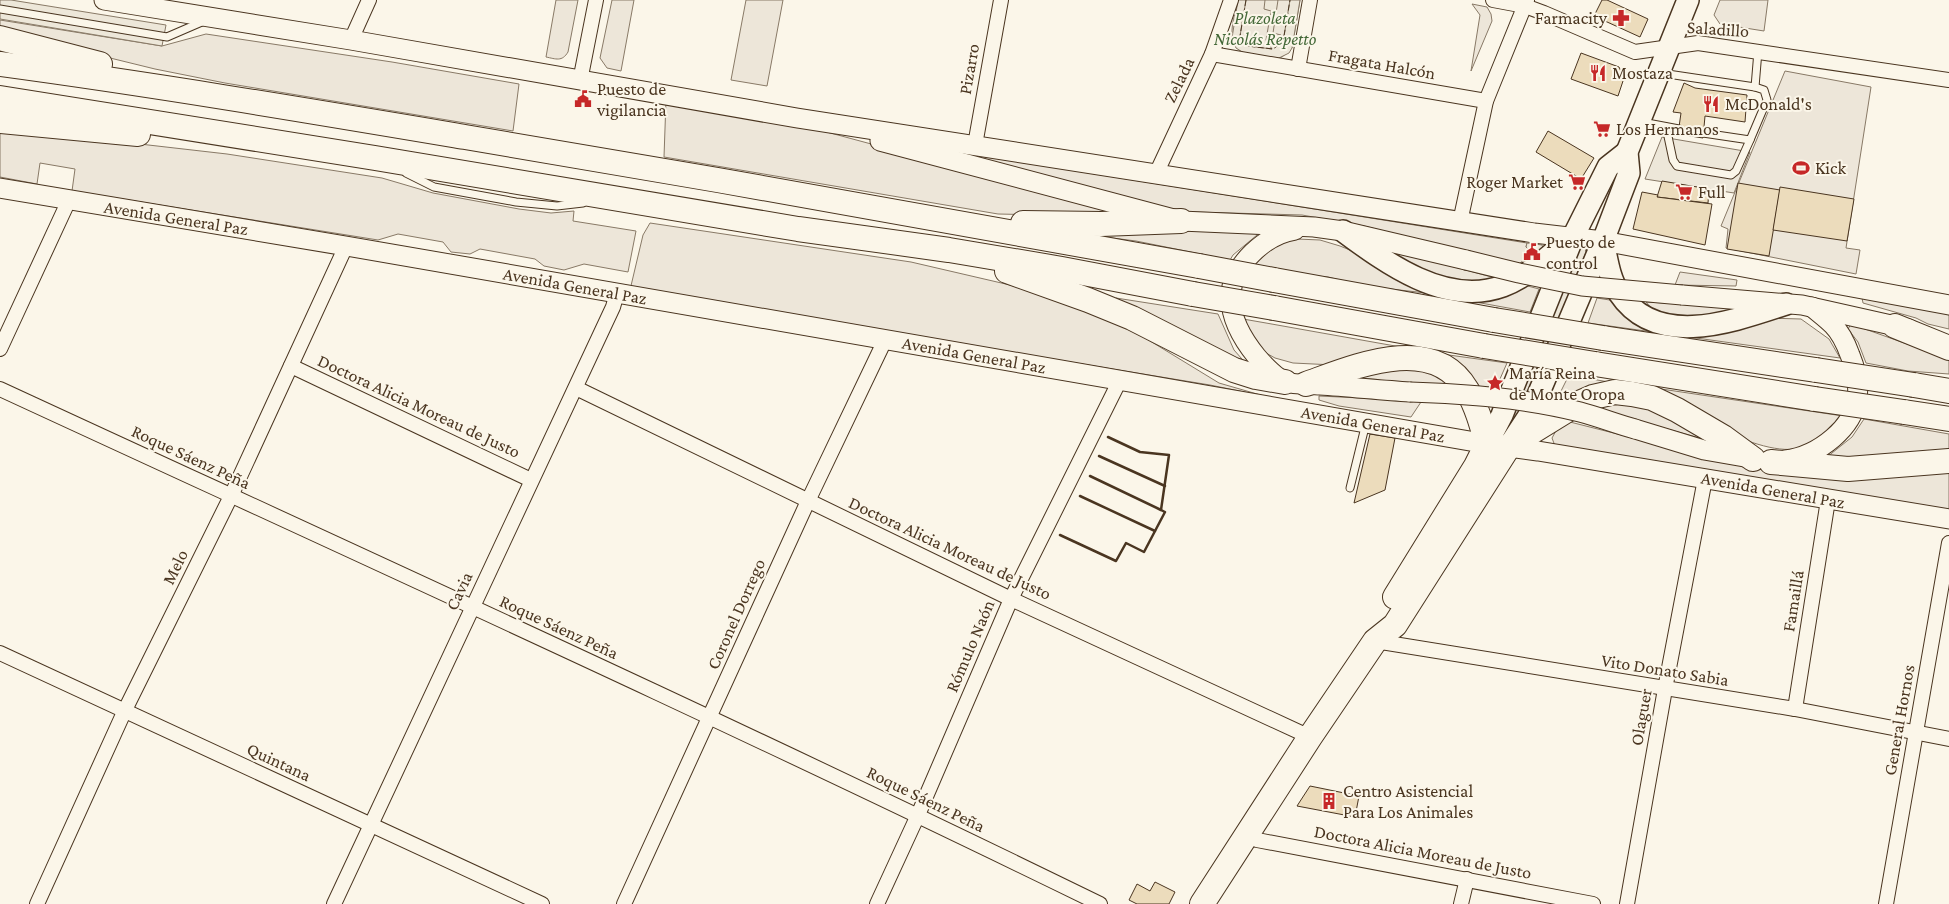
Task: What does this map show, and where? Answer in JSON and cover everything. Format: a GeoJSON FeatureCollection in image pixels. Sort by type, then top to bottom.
{"type":"FeatureCollection","features":[{"type":"Feature","properties":{"kind":"highway"},"geometry":{"type":"LineString","coordinates":[[0,38],[223,96]]}},
{"type":"Feature","properties":{"kind":"highway"},"geometry":{"type":"LineString","coordinates":[[0,64],[223,96],[964,223],[1494,320],[1949,391]]}},
{"type":"Feature","properties":{"kind":"highway"},"geometry":{"type":"LineString","coordinates":[[0,98],[798,228],[949,250],[1484,346],[1949,419]]}},
{"type":"Feature","properties":{"kind":"highway"},"geometry":{"type":"LineString","coordinates":[[0,121],[120,133],[257,139]]}},
{"type":"Feature","properties":{"kind":"highway"},"geometry":{"type":"LineString","coordinates":[[964,223],[1101,224],[1181,221]]}},
{"type":"Feature","properties":{"kind":"highway"},"geometry":{"type":"LineString","coordinates":[[949,250],[1114,311],[1234,370],[1256,377],[1295,383],[1372,362],[1397,358],[1416,358],[1432,361],[1452,372],[1468,391],[1478,415],[1498,445]]}},
{"type":"Feature","properties":{"kind":"highway"},"geometry":{"type":"LineString","coordinates":[[1895,326],[1949,348]]}},
{"type":"Feature","properties":{"kind":"highway"},"geometry":{"type":"LineString","coordinates":[[1202,904],[1310,737],[1375,641],[1378,623],[1476,466],[1498,445],[1577,404],[1593,397],[1615,392],[1632,394],[1665,404],[1762,460],[1822,468],[1848,469],[1949,461]]}},
{"type":"Feature","properties":{"kind":"main road"},"geometry":{"type":"LineString","coordinates":[[1498,445],[1530,414],[1603,242],[1629,173],[1627,152],[1688,0]]}},
{"type":"Feature","properties":{"kind":"main road"},"geometry":{"type":"LineString","coordinates":[[1498,445],[1502,415],[1572,237],[1608,168],[1627,152]]}},
{"type":"Feature","properties":{"kind":"main road"},"geometry":{"type":"LineString","coordinates":[[1343,231],[1379,258],[1418,278],[1438,286],[1461,291],[1502,286],[1530,270],[1572,237]]}},
{"type":"Feature","properties":{"kind":"main road"},"geometry":{"type":"LineString","coordinates":[[1603,242],[1611,277],[1619,292],[1638,313],[1659,322],[1678,326],[1701,326],[1734,321],[1786,304]]}},
{"type":"Feature","properties":{"kind":"street"},"geometry":{"type":"LineString","coordinates":[[104,0],[351,40],[797,118],[1534,234],[1603,242],[1949,305]]}},
{"type":"Feature","properties":{"kind":"street"},"geometry":{"type":"LineString","coordinates":[[351,40],[369,0]]}},
{"type":"Feature","properties":{"kind":"street"},"geometry":{"type":"LineString","coordinates":[[580,81],[596,0]]}},
{"type":"Feature","properties":{"kind":"street","name":"Pizarro"},"geometry":{"type":"LineString","coordinates":[[975,145],[1000,0]]}},
{"type":"Feature","properties":{"kind":"street","name":"Zelada"},"geometry":{"type":"LineString","coordinates":[[1156,174],[1212,54],[1231,0]]}},
{"type":"Feature","properties":{"kind":"street"},"geometry":{"type":"LineString","coordinates":[[1298,69],[1310,0]]}},
{"type":"Feature","properties":{"kind":"street","name":"Saladillo"},"geometry":{"type":"LineString","coordinates":[[1493,0],[1526,3],[1635,52],[1698,43],[1949,80]]}},
{"type":"Feature","properties":{"kind":"street"},"geometry":{"type":"LineString","coordinates":[[1460,222],[1486,101],[1526,3]]}},
{"type":"Feature","properties":{"kind":"street","name":"Fragata Halcón"},"geometry":{"type":"LineString","coordinates":[[1212,54],[1486,101]]}},
{"type":"Feature","properties":{"kind":"street"},"geometry":{"type":"LineString","coordinates":[[797,118],[1181,221],[1314,227],[1343,231],[1582,286],[1812,307],[1949,338]]}},
{"type":"Feature","properties":{"kind":"street","name":"Avenida General Paz"},"geometry":{"type":"LineString","coordinates":[[0,188],[346,246],[1366,423],[1949,519]]}},
{"type":"Feature","properties":{"kind":"street"},"geometry":{"type":"LineString","coordinates":[[0,349],[70,200]]}},
{"type":"Feature","properties":{"kind":"street"},"geometry":{"type":"LineString","coordinates":[[1314,227],[1284,231],[1273,236],[1242,264],[1230,296],[1239,331],[1249,348],[1262,364],[1295,383],[1476,395],[1531,402],[1582,412],[1704,450],[1762,460],[1799,458],[1823,446],[1838,433],[1852,415],[1857,403],[1859,390],[1856,372],[1843,338],[1834,325],[1812,307]]}},
{"type":"Feature","properties":{"kind":"street","name":"Melo"},"geometry":{"type":"LineString","coordinates":[[38,904],[125,710],[231,496],[346,246]]}},
{"type":"Feature","properties":{"kind":"street","name":"Cavia"},"geometry":{"type":"LineString","coordinates":[[334,904],[531,480],[576,388],[618,293]]}},
{"type":"Feature","properties":{"kind":"street","name":"Coronel Dorrego"},"geometry":{"type":"LineString","coordinates":[[624,904],[808,501],[885,340]]}},
{"type":"Feature","properties":{"kind":"street","name":"Doctora Alicia Moreau de Justo"},"geometry":{"type":"LineString","coordinates":[[291,366],[531,480]]}},
{"type":"Feature","properties":{"kind":"street","name":"Rómulo Naón"},"geometry":{"type":"LineString","coordinates":[[877,904],[918,815],[1011,599],[1120,380]]}},
{"type":"Feature","properties":{"kind":"street","name":"Doctora Alicia Moreau de Justo"},"geometry":{"type":"LineString","coordinates":[[576,388],[1011,599],[1310,737]]}},
{"type":"Feature","properties":{"kind":"street","name":"Roque Sáenz Peña"},"geometry":{"type":"LineString","coordinates":[[0,390],[710,717],[918,815],[1100,904]]}},
{"type":"Feature","properties":{"kind":"street","name":"Olaguer"},"geometry":{"type":"LineString","coordinates":[[1627,904],[1705,479]]}},
{"type":"Feature","properties":{"kind":"street","name":"Famaillá"},"geometry":{"type":"LineString","coordinates":[[1795,709],[1828,500]]}},
{"type":"Feature","properties":{"kind":"street","name":"General Hornos"},"geometry":{"type":"LineString","coordinates":[[1886,904],[1949,543]]}},
{"type":"Feature","properties":{"kind":"street","name":"Vito Donato Sabia"},"geometry":{"type":"LineString","coordinates":[[1375,641],[1795,709],[1949,739]]}},
{"type":"Feature","properties":{"kind":"street","name":"Quintana"},"geometry":{"type":"LineString","coordinates":[[2,659],[125,710],[542,904]]}},
{"type":"Feature","properties":{"kind":"street","name":"Doctora Alicia Moreau de Justo"},"geometry":{"type":"LineString","coordinates":[[1247,836],[1257,840],[1593,904]]}},
{"type":"Feature","properties":{"kind":"street"},"geometry":{"type":"LineString","coordinates":[[1461,904],[1467,879]]}},
{"type":"Feature","properties":{"kind":"lane"},"geometry":{"type":"LineString","coordinates":[[0,9],[167,37],[211,17]]}},
{"type":"Feature","properties":{"kind":"lane"},"geometry":{"type":"LineString","coordinates":[[1755,87],[1758,51]]}},
{"type":"Feature","properties":{"kind":"lane"},"geometry":{"type":"LineString","coordinates":[[1659,72],[1755,87],[1764,90],[1766,100],[1736,171],[1731,175],[1677,166],[1673,160],[1666,127]]}},
{"type":"Feature","properties":{"kind":"lane"},"geometry":{"type":"LineString","coordinates":[[1639,122],[1678,129]]}},
{"type":"Feature","properties":{"kind":"lane"},"geometry":{"type":"LineString","coordinates":[[1703,133],[1750,140]]}},
{"type":"Feature","properties":{"kind":"lane"},"geometry":{"type":"LineString","coordinates":[[1350,488],[1366,423]]}},
{"type":"Feature","properties":{"kind":"green space"},"geometry":{"type":"Polygon","coordinates":[[[556,0],[578,0],[568,52],[559,59],[546,57],[556,0]]]}},
{"type":"Feature","properties":{"kind":"green space"},"geometry":{"type":"Polygon","coordinates":[[[612,0],[634,0],[621,71],[607,68],[600,58],[612,0]]]}},
{"type":"Feature","properties":{"kind":"green space"},"geometry":{"type":"Polygon","coordinates":[[[746,0],[783,0],[767,86],[731,80],[746,0]]]}},
{"type":"Feature","properties":{"kind":"green space","name":"Plazoleta Nicolás Repetto"},"geometry":{"type":"Polygon","coordinates":[[[1238,0],[1300,0],[1292,48],[1282,57],[1240,51],[1235,46],[1232,34],[1238,0]]]}},
{"type":"Feature","properties":{"kind":"green space"},"geometry":{"type":"Polygon","coordinates":[[[1720,0],[1768,0],[1764,31],[1720,24],[1714,15],[1720,0]]]}},
{"type":"Feature","properties":{"kind":"green space"},"geometry":{"type":"Polygon","coordinates":[[[1472,4],[1487,7],[1492,21],[1471,71],[1480,15],[1472,4]]]}},
{"type":"Feature","properties":{"kind":"green space"},"geometry":{"type":"Polygon","coordinates":[[[0,20],[162,46],[206,34],[392,62],[519,84],[513,131],[225,83],[155,69],[0,31],[0,20]]]}},
{"type":"Feature","properties":{"kind":"green space","name":"Kick"},"geometry":{"type":"Polygon","coordinates":[[[1785,71],[1871,87],[1846,248],[1860,250],[1856,274],[1726,248],[1728,229],[1721,226],[1785,71]]]}},
{"type":"Feature","properties":{"kind":"green space"},"geometry":{"type":"Polygon","coordinates":[[[666,100],[797,124],[1142,217],[998,214],[664,157],[666,100]]]}},
{"type":"Feature","properties":{"kind":"green space"},"geometry":{"type":"Polygon","coordinates":[[[0,128],[227,154],[382,178],[433,193],[519,209],[551,213],[574,211],[573,221],[636,231],[628,272],[584,264],[564,270],[544,266],[535,259],[480,249],[470,254],[451,252],[443,242],[398,234],[378,240],[72,191],[75,169],[40,163],[37,184],[0,177],[0,128]]]}},
{"type":"Feature","properties":{"kind":"green space"},"geometry":{"type":"Polygon","coordinates":[[[958,152],[1527,243],[1526,247],[1529,250],[1528,258],[1517,265],[1364,226],[1302,215],[1194,212],[1156,208],[958,152]]]}},
{"type":"Feature","properties":{"kind":"green space"},"geometry":{"type":"Polygon","coordinates":[[[650,223],[911,262],[1010,285],[1081,305],[1142,336],[1219,383],[1264,396],[1210,385],[630,290],[643,235],[650,223]]]}},
{"type":"Feature","properties":{"kind":"green space"},"geometry":{"type":"Polygon","coordinates":[[[1133,229],[1257,230],[1257,235],[1233,255],[1230,260],[1136,241],[1097,236],[1133,229]]]}},
{"type":"Feature","properties":{"kind":"green space"},"geometry":{"type":"Polygon","coordinates":[[[1297,239],[1320,240],[1340,246],[1360,254],[1400,278],[1524,285],[1539,289],[1530,312],[1426,293],[1364,286],[1328,277],[1304,275],[1251,264],[1280,243],[1297,239]]]}},
{"type":"Feature","properties":{"kind":"green space"},"geometry":{"type":"Polygon","coordinates":[[[1381,247],[1499,279],[1480,284],[1436,278],[1381,247]]]}},
{"type":"Feature","properties":{"kind":"green space"},"geometry":{"type":"Polygon","coordinates":[[[1680,272],[1737,280],[1736,286],[1675,285],[1680,272]]]}},
{"type":"Feature","properties":{"kind":"green space"},"geometry":{"type":"Polygon","coordinates":[[[1116,298],[1218,314],[1234,350],[1242,359],[1238,359],[1114,302],[1116,298]]]}},
{"type":"Feature","properties":{"kind":"green space"},"geometry":{"type":"Polygon","coordinates":[[[1597,298],[1616,301],[1627,314],[1801,319],[1829,339],[1840,358],[1588,323],[1597,298]]]}},
{"type":"Feature","properties":{"kind":"green space"},"geometry":{"type":"Polygon","coordinates":[[[1862,298],[1949,313],[1949,329],[1863,303],[1862,298]]]}},
{"type":"Feature","properties":{"kind":"green space"},"geometry":{"type":"Polygon","coordinates":[[[1646,302],[1743,307],[1743,311],[1705,316],[1677,317],[1654,310],[1646,302]]]}},
{"type":"Feature","properties":{"kind":"green space"},"geometry":{"type":"Polygon","coordinates":[[[1243,319],[1412,349],[1334,365],[1293,363],[1275,358],[1257,348],[1243,319]]]}},
{"type":"Feature","properties":{"kind":"green space"},"geometry":{"type":"Polygon","coordinates":[[[1851,324],[1949,359],[1949,374],[1908,371],[1866,363],[1858,342],[1848,329],[1851,324]]]}},
{"type":"Feature","properties":{"kind":"green space"},"geometry":{"type":"Polygon","coordinates":[[[1427,352],[1507,363],[1496,388],[1474,386],[1427,352]]]}},
{"type":"Feature","properties":{"kind":"green space"},"geometry":{"type":"Polygon","coordinates":[[[1416,364],[1455,384],[1404,383],[1341,376],[1416,364]]]}},
{"type":"Feature","properties":{"kind":"green space"},"geometry":{"type":"Polygon","coordinates":[[[1569,375],[1620,384],[1564,400],[1560,393],[1569,375]]]}},
{"type":"Feature","properties":{"kind":"green space"},"geometry":{"type":"Polygon","coordinates":[[[1641,386],[1843,416],[1822,437],[1807,446],[1790,449],[1769,447],[1723,431],[1641,386]]]}},
{"type":"Feature","properties":{"kind":"green space"},"geometry":{"type":"Polygon","coordinates":[[[1319,396],[1403,400],[1423,399],[1411,417],[1339,406],[1319,400],[1319,396]]]}},
{"type":"Feature","properties":{"kind":"green space"},"geometry":{"type":"Polygon","coordinates":[[[1599,402],[1652,407],[1707,440],[1588,407],[1599,402]]]}},
{"type":"Feature","properties":{"kind":"green space"},"geometry":{"type":"Polygon","coordinates":[[[1864,419],[1949,434],[1949,452],[1883,459],[1827,457],[1852,437],[1864,419]]]}},
{"type":"Feature","properties":{"kind":"green space"},"geometry":{"type":"Polygon","coordinates":[[[1570,422],[1756,469],[1826,476],[1949,470],[1949,510],[1555,446],[1552,438],[1558,427],[1570,422]]]}},
{"type":"Feature","properties":{"kind":"shaded area"},"geometry":{"type":"Polygon","coordinates":[[[0,0],[11,0],[166,25],[162,46],[0,19],[0,0]]]}},
{"type":"Feature","properties":{"kind":"shaded area"},"geometry":{"type":"Polygon","coordinates":[[[1238,0],[1246,0],[1240,36],[1248,46],[1272,49],[1266,40],[1271,11],[1264,9],[1265,0],[1278,0],[1273,33],[1281,35],[1280,42],[1283,42],[1290,0],[1300,0],[1292,48],[1289,53],[1277,59],[1244,53],[1236,48],[1232,38],[1238,0]]]}},
{"type":"Feature","properties":{"kind":"shaded area"},"geometry":{"type":"Polygon","coordinates":[[[1662,137],[1750,152],[1734,193],[1645,179],[1662,137]]]}},
{"type":"Feature","properties":{"kind":"shaded area"},"geometry":{"type":"Polygon","coordinates":[[[1527,243],[1542,245],[1543,248],[1524,266],[1517,265],[1528,258],[1529,250],[1526,247],[1527,243]]]}},
{"type":"Feature","properties":{"kind":"shaded area"},"geometry":{"type":"Polygon","coordinates":[[[1581,247],[1586,252],[1518,420],[1510,420],[1579,249],[1581,247]]]}},
{"type":"Feature","properties":{"kind":"building","name":"Farmacity"},"geometry":{"type":"Polygon","coordinates":[[[1602,0],[1607,0],[1648,19],[1640,37],[1594,16],[1602,0]]]}},
{"type":"Feature","properties":{"kind":"building","name":"Mostaza"},"geometry":{"type":"Polygon","coordinates":[[[1581,53],[1619,67],[1624,78],[1618,96],[1571,79],[1581,53]]]}},
{"type":"Feature","properties":{"kind":"building","name":"McDonald's"},"geometry":{"type":"Polygon","coordinates":[[[1684,83],[1695,88],[1747,95],[1745,122],[1705,116],[1703,138],[1678,134],[1681,113],[1673,112],[1684,83]]]}},
{"type":"Feature","properties":{"kind":"building"},"geometry":{"type":"Polygon","coordinates":[[[1548,131],[1594,158],[1581,179],[1536,152],[1548,131]]]}},
{"type":"Feature","properties":{"kind":"building","name":"Full"},"geometry":{"type":"Polygon","coordinates":[[[1662,181],[1709,189],[1708,203],[1657,197],[1662,181]]]}},
{"type":"Feature","properties":{"kind":"building"},"geometry":{"type":"Polygon","coordinates":[[[1738,183],[1780,190],[1769,256],[1727,249],[1738,183]]]}},
{"type":"Feature","properties":{"kind":"building"},"geometry":{"type":"Polygon","coordinates":[[[1780,187],[1854,199],[1847,241],[1773,230],[1780,187]]]}},
{"type":"Feature","properties":{"kind":"building"},"geometry":{"type":"Polygon","coordinates":[[[1642,192],[1658,195],[1657,197],[1712,204],[1705,245],[1633,229],[1642,192]]]}},
{"type":"Feature","properties":{"kind":"building"},"geometry":{"type":"Polygon","coordinates":[[[1370,434],[1395,438],[1385,490],[1354,503],[1370,434]]]}},
{"type":"Feature","properties":{"kind":"building","name":"Centro Asistencial Para Los Animales"},"geometry":{"type":"Polygon","coordinates":[[[1310,786],[1359,796],[1355,817],[1297,806],[1310,786]]]}},
{"type":"Feature","properties":{"kind":"building"},"geometry":{"type":"Polygon","coordinates":[[[1155,882],[1175,892],[1169,904],[1137,904],[1129,900],[1137,884],[1150,891],[1155,882]]]}},
{"type":"Feature","properties":{"kind":"fence"},"geometry":{"type":"LineString","coordinates":[[1246,0],[1240,36],[1247,46],[1273,49],[1283,42],[1290,0]]}},
{"type":"Feature","properties":{"kind":"wall"},"geometry":{"type":"LineString","coordinates":[[1060,535],[1116,561],[1126,543],[1144,552],[1165,512],[1161,510],[1169,455],[1140,452],[1108,437]]}},
{"type":"Feature","properties":{"kind":"wall"},"geometry":{"type":"LineString","coordinates":[[1099,456],[1165,486]]}},
{"type":"Feature","properties":{"kind":"wall"},"geometry":{"type":"LineString","coordinates":[[1090,476],[1161,510]]}},
{"type":"Feature","properties":{"kind":"wall"},"geometry":{"type":"LineString","coordinates":[[1080,496],[1155,531]]}},
{"type":"Feature","properties":{"kind":"place","name":"Farmacity"},"geometry":{"type":"Point","coordinates":[1621,18]}},
{"type":"Feature","properties":{"kind":"place","name":"Mostaza"},"geometry":{"type":"Point","coordinates":[1598,73]}},
{"type":"Feature","properties":{"kind":"place","name":"Puesto de vigilancia"},"geometry":{"type":"Point","coordinates":[583,99]}},
{"type":"Feature","properties":{"kind":"place","name":"McDonald's"},"geometry":{"type":"Point","coordinates":[1711,104]}},
{"type":"Feature","properties":{"kind":"place","name":"Los Hermanos"},"geometry":{"type":"Point","coordinates":[1602,129]}},
{"type":"Feature","properties":{"kind":"place","name":"Kick"},"geometry":{"type":"Point","coordinates":[1801,168]}},
{"type":"Feature","properties":{"kind":"place","name":"Roger Market"},"geometry":{"type":"Point","coordinates":[1577,182]}},
{"type":"Feature","properties":{"kind":"place","name":"Full"},"geometry":{"type":"Point","coordinates":[1684,192]}},
{"type":"Feature","properties":{"kind":"place","name":"Puesto de control"},"geometry":{"type":"Point","coordinates":[1532,252]}},
{"type":"Feature","properties":{"kind":"place","name":"María Reina de Monte Oropa"},"geometry":{"type":"Point","coordinates":[1495,383]}},
{"type":"Feature","properties":{"kind":"place","name":"Centro Asistencial Para Los Animales"},"geometry":{"type":"Point","coordinates":[1329,801]}}]}
